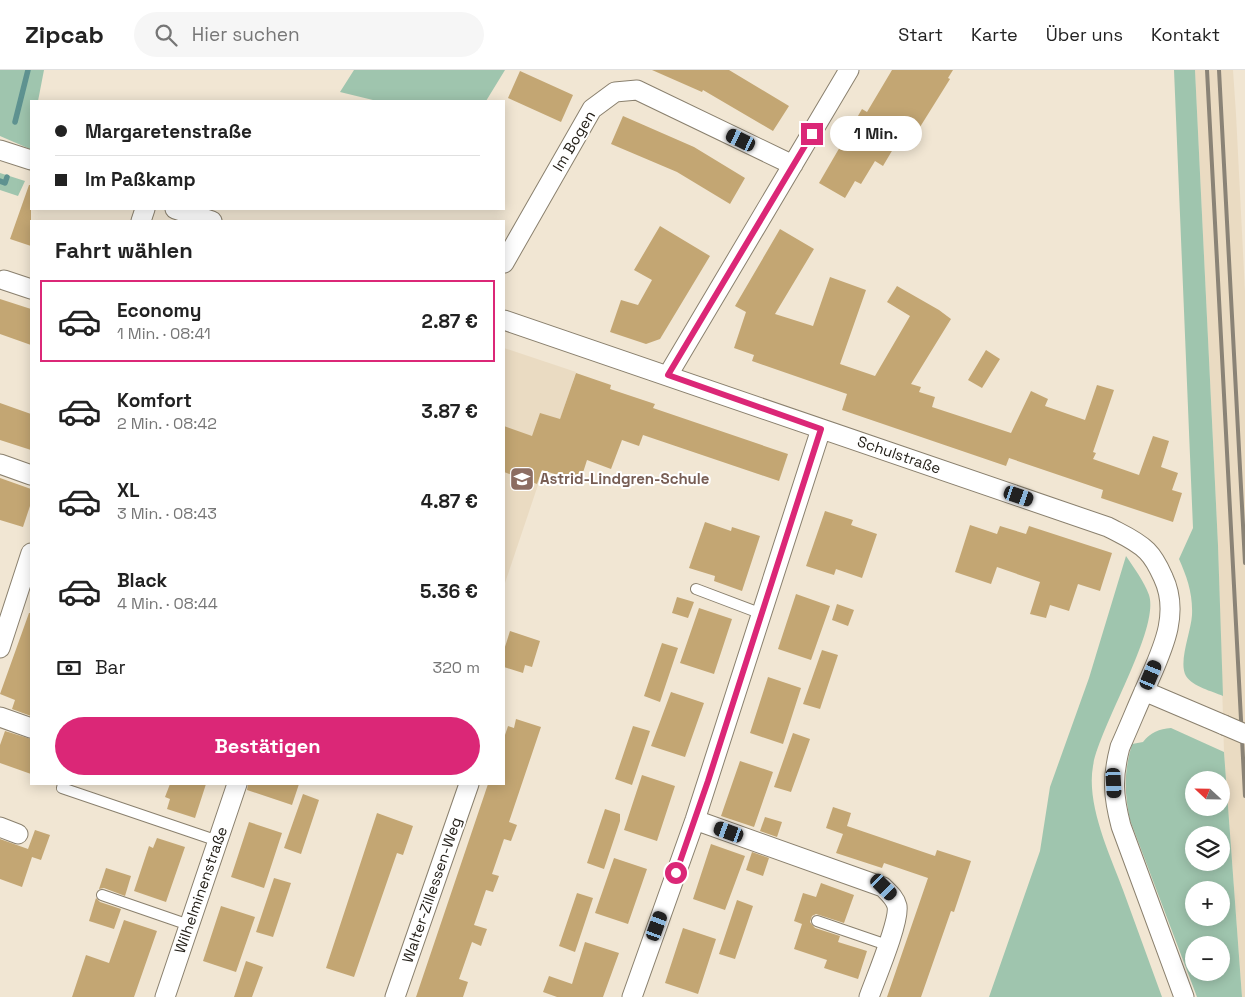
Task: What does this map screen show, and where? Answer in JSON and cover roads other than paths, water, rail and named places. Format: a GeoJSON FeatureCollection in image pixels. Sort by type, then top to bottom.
{"type":"FeatureCollection","features":[{"type":"Feature","properties":{"kind":"street"},"geometry":{"type":"LineString","coordinates":[[668,375],[849,70]]}},
{"type":"Feature","properties":{"kind":"street","name":"Im Bogen"},"geometry":{"type":"LineString","coordinates":[[505,261],[592,108],[615,92],[637,90],[793,165]]}},
{"type":"Feature","properties":{"kind":"street"},"geometry":{"type":"LineString","coordinates":[[0,150],[30,160]]}},
{"type":"Feature","properties":{"kind":"street"},"geometry":{"type":"LineString","coordinates":[[178,210],[209,220]]}},
{"type":"Feature","properties":{"kind":"street"},"geometry":{"type":"LineString","coordinates":[[4,280],[30,289]]}},
{"type":"Feature","properties":{"kind":"street","name":"Schulstraße"},"geometry":{"type":"LineString","coordinates":[[505,320],[1108,527],[1128,537],[1147,551],[1158,566],[1166,584],[1170,602],[1170,619],[1165,642],[1120,747],[1114,783],[1115,802],[1121,826],[1184,997]]}},
{"type":"Feature","properties":{"kind":"street"},"geometry":{"type":"LineString","coordinates":[[632,997],[695,820],[821,429]]}},
{"type":"Feature","properties":{"kind":"street"},"geometry":{"type":"LineString","coordinates":[[0,464],[30,475]]}},
{"type":"Feature","properties":{"kind":"street"},"geometry":{"type":"LineString","coordinates":[[0,648],[30,556]]}},
{"type":"Feature","properties":{"kind":"street"},"geometry":{"type":"LineString","coordinates":[[1144,691],[1245,734]]}},
{"type":"Feature","properties":{"kind":"street"},"geometry":{"type":"LineString","coordinates":[[0,717],[30,728]]}},
{"type":"Feature","properties":{"kind":"street","name":"Wilhelminenstraße"},"geometry":{"type":"LineString","coordinates":[[165,997],[237,785]]}},
{"type":"Feature","properties":{"kind":"street","name":"Walter-Zillessen-Weg"},"geometry":{"type":"LineString","coordinates":[[396,997],[469,785]]}},
{"type":"Feature","properties":{"kind":"street"},"geometry":{"type":"LineString","coordinates":[[695,820],[884,887],[892,896],[897,906],[896,920],[869,997]]}},
{"type":"Feature","properties":{"kind":"street"},"geometry":{"type":"LineString","coordinates":[[0,827],[18,834]]}},
{"type":"Feature","properties":{"kind":"lane"},"geometry":{"type":"LineString","coordinates":[[696,589],[762,614]]}},
{"type":"Feature","properties":{"kind":"lane"},"geometry":{"type":"LineString","coordinates":[[63,785],[62,788],[218,842]]}},
{"type":"Feature","properties":{"kind":"lane"},"geometry":{"type":"LineString","coordinates":[[102,895],[189,925]]}},
{"type":"Feature","properties":{"kind":"lane"},"geometry":{"type":"LineString","coordinates":[[816,921],[887,945]]}},
{"type":"Feature","properties":{"kind":"waterway"},"geometry":{"type":"LineString","coordinates":[[15,122],[28,70]]}},
{"type":"Feature","properties":{"kind":"waterway"},"geometry":{"type":"LineString","coordinates":[[0,181],[5,183],[7,177]]}},
{"type":"Feature","properties":{"kind":"railway"},"geometry":{"type":"LineString","coordinates":[[1207,70],[1245,796]]}},
{"type":"Feature","properties":{"kind":"railway"},"geometry":{"type":"LineString","coordinates":[[1219,70],[1245,563]]}},
{"type":"Feature","properties":{"kind":"place","name":"Astrid-Lindgren-Schule"},"geometry":{"type":"Point","coordinates":[522,479]}}]}
